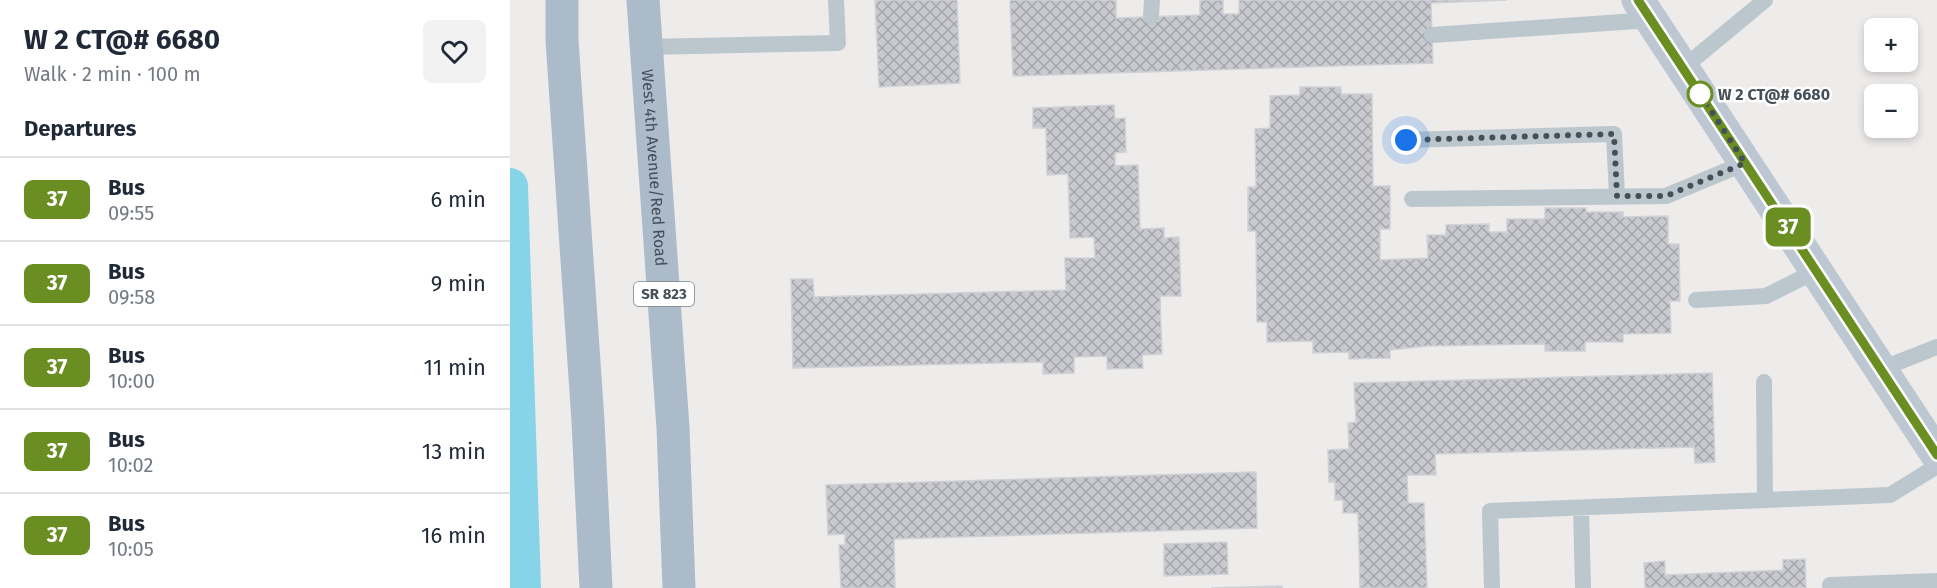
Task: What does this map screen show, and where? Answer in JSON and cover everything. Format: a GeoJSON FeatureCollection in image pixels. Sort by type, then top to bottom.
{"type":"FeatureCollection","features":[{"type":"Feature","properties":{"kind":"main road"},"geometry":{"type":"LineString","coordinates":[[562,0],[562,40],[588,421],[596,588]]}},
{"type":"Feature","properties":{"kind":"main road","name":"West 4th Avenue/Red Road"},"geometry":{"type":"LineString","coordinates":[[643,0],[673,428],[679,588]]}},
{"type":"Feature","properties":{"kind":"main road"},"geometry":{"type":"LineString","coordinates":[[1645,10],[1937,455]]}},
{"type":"Feature","properties":{"kind":"lane"},"geometry":{"type":"LineString","coordinates":[[646,47],[838,43],[836,0]]}},
{"type":"Feature","properties":{"kind":"lane"},"geometry":{"type":"LineString","coordinates":[[1683,68],[1765,0]]}},
{"type":"Feature","properties":{"kind":"lane"},"geometry":{"type":"LineString","coordinates":[[1432,34],[1645,10]]}},
{"type":"Feature","properties":{"kind":"lane"},"geometry":{"type":"LineString","coordinates":[[1406,140],[1614,134],[1617,196]]}},
{"type":"Feature","properties":{"kind":"lane"},"geometry":{"type":"LineString","coordinates":[[1412,199],[1666,196],[1745,163]]}},
{"type":"Feature","properties":{"kind":"lane"},"geometry":{"type":"LineString","coordinates":[[1696,300],[1766,296],[1816,271]]}},
{"type":"Feature","properties":{"kind":"lane"},"geometry":{"type":"LineString","coordinates":[[1881,369],[1937,347]]}},
{"type":"Feature","properties":{"kind":"lane"},"geometry":{"type":"LineString","coordinates":[[1764,382],[1765,500]]}},
{"type":"Feature","properties":{"kind":"lane"},"geometry":{"type":"LineString","coordinates":[[1492,588],[1490,511],[1890,495],[1937,466]]}},
{"type":"Feature","properties":{"kind":"lane"},"geometry":{"type":"LineString","coordinates":[[1581,508],[1583,588]]}},
{"type":"Feature","properties":{"kind":"lane"},"geometry":{"type":"LineString","coordinates":[[1830,585],[1937,581]]}},
{"type":"Feature","properties":{"kind":"building"},"geometry":{"type":"Polygon","coordinates":[[[875,0],[957,0],[960,83],[879,87],[875,0]]]}},
{"type":"Feature","properties":{"kind":"building"},"geometry":{"type":"Polygon","coordinates":[[[1010,0],[1116,0],[1116,18],[1200,15],[1200,0],[1223,0],[1223,14],[1239,14],[1239,0],[1507,0],[1431,3],[1433,63],[1013,76],[1010,0]]]}},
{"type":"Feature","properties":{"kind":"building"},"geometry":{"type":"Polygon","coordinates":[[[1300,87],[1341,87],[1341,94],[1372,94],[1373,186],[1390,186],[1390,229],[1380,229],[1380,260],[1428,258],[1427,235],[1446,235],[1446,225],[1489,224],[1489,232],[1507,232],[1507,219],[1545,219],[1545,208],[1586,208],[1586,212],[1623,212],[1623,217],[1668,216],[1668,244],[1679,244],[1680,301],[1670,301],[1671,333],[1623,334],[1623,342],[1585,342],[1585,351],[1545,351],[1545,344],[1427,346],[1390,350],[1390,358],[1349,359],[1349,352],[1313,353],[1313,341],[1267,342],[1267,322],[1257,322],[1256,231],[1248,231],[1248,187],[1256,187],[1255,129],[1270,128],[1270,96],[1300,95],[1300,87]]]}},
{"type":"Feature","properties":{"kind":"building"},"geometry":{"type":"Polygon","coordinates":[[[1114,105],[1115,119],[1125,118],[1126,152],[1115,153],[1115,166],[1138,165],[1140,229],[1164,228],[1164,238],[1179,237],[1181,296],[1160,296],[1162,354],[1142,355],[1143,368],[1107,369],[1107,356],[1074,357],[1074,373],[1043,374],[1043,362],[793,368],[791,279],[813,279],[814,297],[1066,290],[1065,258],[1095,258],[1094,237],[1070,238],[1068,174],[1047,175],[1046,128],[1033,128],[1033,108],[1114,105]]]}},
{"type":"Feature","properties":{"kind":"building"},"geometry":{"type":"Polygon","coordinates":[[[1712,373],[1715,462],[1695,463],[1694,447],[1435,454],[1436,475],[1407,475],[1408,503],[1424,503],[1427,588],[1360,588],[1358,513],[1343,513],[1343,500],[1335,500],[1335,482],[1329,482],[1328,450],[1349,449],[1348,423],[1356,422],[1354,383],[1712,373]]]}},
{"type":"Feature","properties":{"kind":"building"},"geometry":{"type":"Polygon","coordinates":[[[1256,472],[1257,528],[894,539],[895,588],[841,588],[839,545],[845,545],[845,534],[828,535],[826,485],[1256,472]]]}},
{"type":"Feature","properties":{"kind":"building"},"geometry":{"type":"Polygon","coordinates":[[[1227,542],[1228,574],[1164,576],[1164,544],[1227,542]]]}},
{"type":"Feature","properties":{"kind":"building"},"geometry":{"type":"Polygon","coordinates":[[[1805,559],[1806,588],[1645,588],[1644,563],[1665,561],[1665,575],[1783,570],[1783,560],[1805,559]]]}},
{"type":"Feature","properties":{"kind":"building"},"geometry":{"type":"Polygon","coordinates":[[[1282,586],[1282,588],[1211,588],[1282,586]]]}},
{"type":"Feature","properties":{"kind":"waterway"},"geometry":{"type":"LineString","coordinates":[[510,186],[523,588]]}},
{"type":"Feature","properties":{"kind":"bus line","name":"37"},"geometry":{"type":"LineString","coordinates":[[1638,0],[1937,455]]}},
{"type":"Feature","properties":{"kind":"place","name":"W 2 CT@# 6680"},"geometry":{"type":"Point","coordinates":[1700,94]}},
{"type":"Feature","properties":{"kind":"route"},"geometry":{"type":"LineString","coordinates":[[1406,140],[1614,134],[1617,196],[1666,196],[1745,163],[1695,86],[1700,94]]}}]}
